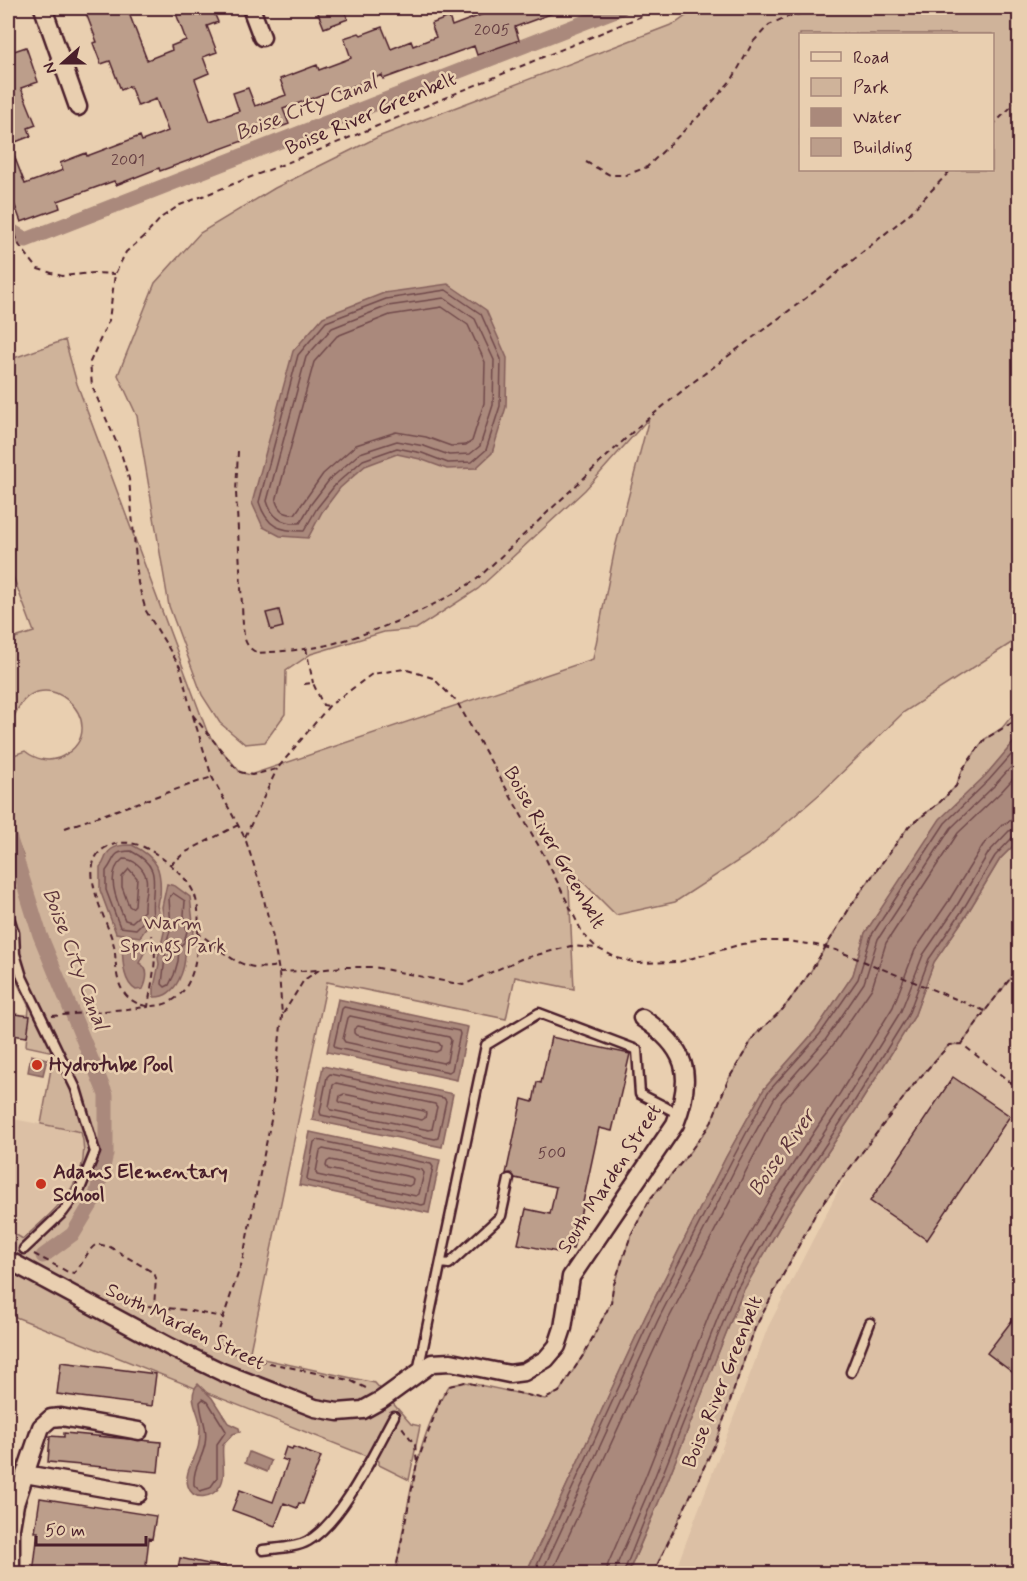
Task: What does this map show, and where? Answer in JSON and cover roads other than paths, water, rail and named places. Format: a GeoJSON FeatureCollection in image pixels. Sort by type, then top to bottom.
{"type":"FeatureCollection","features":[{"type":"Feature","properties":{"kind":"street"},"geometry":{"type":"LineString","coordinates":[[43,8],[78,107]]}},
{"type":"Feature","properties":{"kind":"street"},"geometry":{"type":"LineString","coordinates":[[251,8],[262,38]]}},
{"type":"Feature","properties":{"kind":"street","name":"South Marden Street"},"geometry":{"type":"LineString","coordinates":[[8,1260],[170,1347],[222,1372],[315,1408],[338,1412],[363,1410],[381,1400],[432,1363],[451,1362],[509,1374],[524,1372],[546,1359],[557,1346],[563,1328],[571,1277],[675,1124],[684,1100],[684,1071],[676,1046],[659,1029],[642,1018]]}},
{"type":"Feature","properties":{"kind":"street"},"geometry":{"type":"LineString","coordinates":[[11,1574],[11,1503],[25,1474],[41,1427],[51,1418],[61,1417],[139,1431]]}},
{"type":"Feature","properties":{"kind":"street"},"geometry":{"type":"LineString","coordinates":[[25,1474],[138,1494]]}},
{"type":"Feature","properties":{"kind":"lane"},"geometry":{"type":"LineString","coordinates":[[8,914],[14,933],[15,954],[22,977],[76,1089],[94,1152],[80,1189],[63,1212],[24,1249]]}},
{"type":"Feature","properties":{"kind":"lane"},"geometry":{"type":"LineString","coordinates":[[417,1373],[486,1045],[539,1013],[636,1050],[640,1094],[679,1114]]}},
{"type":"Feature","properties":{"kind":"lane"},"geometry":{"type":"LineString","coordinates":[[441,1263],[449,1264],[501,1216],[509,1179]]}},
{"type":"Feature","properties":{"kind":"lane"},"geometry":{"type":"LineString","coordinates":[[851,1372],[870,1323]]}},
{"type":"Feature","properties":{"kind":"lane"},"geometry":{"type":"LineString","coordinates":[[263,1550],[307,1541],[328,1525],[346,1502],[394,1416]]}},
{"type":"Feature","properties":{"kind":"water"},"geometry":{"type":"Polygon","coordinates":[[[448,284],[486,310],[507,358],[506,407],[492,453],[476,468],[447,469],[420,459],[397,454],[365,466],[340,488],[322,512],[308,538],[280,536],[263,527],[252,503],[293,351],[323,317],[384,293],[448,284]]]}},
{"type":"Feature","properties":{"kind":"water","name":"Boise River"},"geometry":{"type":"Polygon","coordinates":[[[1019,736],[1019,840],[1000,859],[967,914],[934,962],[914,1017],[788,1212],[742,1293],[665,1487],[628,1573],[526,1573],[646,1315],[726,1157],[764,1089],[815,1031],[853,975],[865,933],[940,819],[985,776],[1019,736]]]}},
{"type":"Feature","properties":{"kind":"water"},"geometry":{"type":"Polygon","coordinates":[[[122,845],[132,845],[153,860],[160,879],[160,897],[157,906],[162,922],[159,926],[149,924],[140,937],[116,933],[100,890],[100,867],[109,851],[122,845]]]}},
{"type":"Feature","properties":{"kind":"water"},"geometry":{"type":"Polygon","coordinates":[[[167,884],[175,886],[190,897],[194,931],[189,947],[185,950],[184,965],[178,981],[169,993],[154,997],[158,958],[165,928],[162,907],[167,884]]]}},
{"type":"Feature","properties":{"kind":"water"},"geometry":{"type":"Polygon","coordinates":[[[128,940],[143,941],[147,947],[139,963],[146,971],[143,989],[136,990],[128,982],[126,976],[122,944],[128,940]]]}},
{"type":"Feature","properties":{"kind":"water"},"geometry":{"type":"Polygon","coordinates":[[[338,999],[468,1027],[457,1080],[327,1052],[338,999]]]}},
{"type":"Feature","properties":{"kind":"water","name":"Hydrotube Pool"},"geometry":{"type":"Polygon","coordinates":[[[31,1055],[47,1059],[43,1075],[28,1072],[31,1055]]]}},
{"type":"Feature","properties":{"kind":"water"},"geometry":{"type":"Polygon","coordinates":[[[323,1066],[453,1094],[442,1147],[312,1120],[323,1066]]]}},
{"type":"Feature","properties":{"kind":"water"},"geometry":{"type":"Polygon","coordinates":[[[310,1132],[440,1160],[429,1213],[299,1185],[310,1132]]]}},
{"type":"Feature","properties":{"kind":"water"},"geometry":{"type":"Polygon","coordinates":[[[198,1384],[212,1398],[228,1423],[239,1428],[240,1432],[233,1434],[223,1445],[223,1477],[220,1486],[213,1493],[203,1496],[198,1496],[191,1491],[187,1480],[199,1440],[200,1423],[193,1398],[198,1384]]]}},
{"type":"Feature","properties":{"kind":"water"},"geometry":{"type":"Polygon","coordinates":[[[249,1452],[271,1461],[267,1472],[245,1463],[249,1452]]]}},
{"type":"Feature","properties":{"kind":"waterway","name":"Boise City Canal"},"geometry":{"type":"LineString","coordinates":[[8,229],[26,240],[621,8]]}},
{"type":"Feature","properties":{"kind":"waterway","name":"Boise City Canal"},"geometry":{"type":"LineString","coordinates":[[8,833],[40,935],[106,1095],[106,1154],[96,1196],[73,1234],[43,1256]]}},
{"type":"Feature","properties":{"kind":"place","name":"Hydrotube Pool"},"geometry":{"type":"Point","coordinates":[37,1065]}},
{"type":"Feature","properties":{"kind":"place","name":"Adams Elementary School"},"geometry":{"type":"Point","coordinates":[41,1184]}},
{"type":"Feature","properties":{"kind":"park label","name":"Warm Springs Park"},"geometry":{"type":"Point","coordinates":[173,934]}}]}
